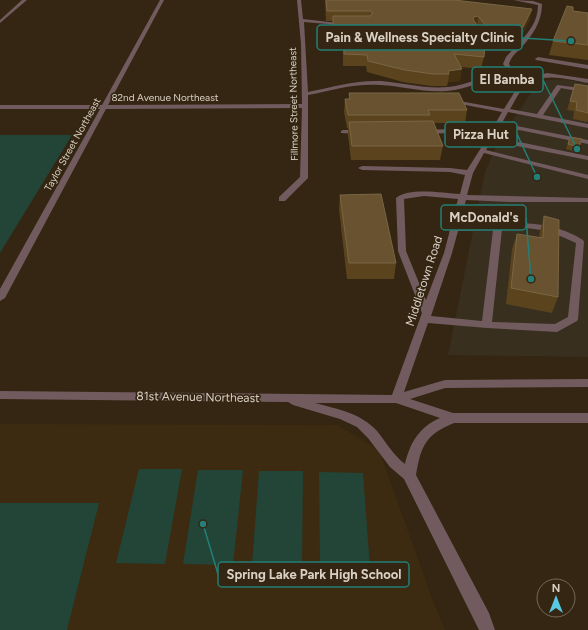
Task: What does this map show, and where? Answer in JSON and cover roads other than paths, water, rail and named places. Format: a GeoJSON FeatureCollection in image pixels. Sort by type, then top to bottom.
{"type":"FeatureCollection","features":[{"type":"Feature","properties":{"kind":"street"},"geometry":{"type":"LineString","coordinates":[[0,22],[25,0]]}},
{"type":"Feature","properties":{"kind":"street","name":"Taylor Street Northeast"},"geometry":{"type":"LineString","coordinates":[[0,298],[162,0]]}},
{"type":"Feature","properties":{"kind":"street","name":"Fillmore Street Northeast"},"geometry":{"type":"LineString","coordinates":[[282,199],[304,178],[306,106],[302,20],[299,0]]}},
{"type":"Feature","properties":{"kind":"street"},"geometry":{"type":"LineString","coordinates":[[515,0],[540,4],[541,10],[535,26],[508,58],[506,64],[512,73],[531,79],[547,75],[588,81]]}},
{"type":"Feature","properties":{"kind":"street"},"geometry":{"type":"LineString","coordinates":[[302,20],[318,21],[329,27],[349,24]]}},
{"type":"Feature","properties":{"kind":"street"},"geometry":{"type":"LineString","coordinates":[[474,29],[484,43],[520,44]]}},
{"type":"Feature","properties":{"kind":"street"},"geometry":{"type":"LineString","coordinates":[[538,59],[588,67]]}},
{"type":"Feature","properties":{"kind":"street"},"geometry":{"type":"LineString","coordinates":[[305,94],[351,84],[365,83],[447,89],[467,85],[509,69]]}},
{"type":"Feature","properties":{"kind":"street","name":"Middletown Road"},"geometry":{"type":"LineString","coordinates":[[396,398],[426,316],[454,230],[470,173],[519,89],[531,79]]}},
{"type":"Feature","properties":{"kind":"street"},"geometry":{"type":"LineString","coordinates":[[539,116],[559,86],[588,91]]}},
{"type":"Feature","properties":{"kind":"street"},"geometry":{"type":"LineString","coordinates":[[444,100],[452,100],[588,126]]}},
{"type":"Feature","properties":{"kind":"street","name":"82nd Avenue Northeast"},"geometry":{"type":"LineString","coordinates":[[0,107],[306,106]]}},
{"type":"Feature","properties":{"kind":"street"},"geometry":{"type":"LineString","coordinates":[[498,124],[588,142]]}},
{"type":"Feature","properties":{"kind":"street"},"geometry":{"type":"LineString","coordinates":[[414,132],[453,131],[588,158]]}},
{"type":"Feature","properties":{"kind":"street"},"geometry":{"type":"LineString","coordinates":[[343,132],[367,132]]}},
{"type":"Feature","properties":{"kind":"street"},"geometry":{"type":"LineString","coordinates":[[483,151],[588,177]]}},
{"type":"Feature","properties":{"kind":"street"},"geometry":{"type":"LineString","coordinates":[[362,168],[450,170],[470,173]]}},
{"type":"Feature","properties":{"kind":"street"},"geometry":{"type":"LineString","coordinates":[[454,230],[508,225],[538,226],[571,236],[580,242],[573,318],[557,328],[487,326],[426,316],[402,251],[400,198],[415,194],[435,194],[463,197],[588,200]]}},
{"type":"Feature","properties":{"kind":"street"},"geometry":{"type":"LineString","coordinates":[[487,326],[498,226]]}},
{"type":"Feature","properties":{"kind":"street","name":"81st Avenue Northeast"},"geometry":{"type":"LineString","coordinates":[[0,395],[396,398],[445,384],[588,383]]}},
{"type":"Feature","properties":{"kind":"street"},"geometry":{"type":"LineString","coordinates":[[280,398],[343,416],[361,424],[372,434],[394,463],[409,475],[483,619],[487,630]]}},
{"type":"Feature","properties":{"kind":"street","name":"81st Avenue Northeast"},"geometry":{"type":"LineString","coordinates":[[396,398],[453,418],[588,418]]}},
{"type":"Feature","properties":{"kind":"street"},"geometry":{"type":"LineString","coordinates":[[409,475],[416,446],[426,431],[453,418]]}},
{"type":"Feature","properties":{"kind":"place","name":"Pain & Wellness Specialty Clinic"},"geometry":{"type":"Point","coordinates":[571,41]}},
{"type":"Feature","properties":{"kind":"place","name":"El Bamba"},"geometry":{"type":"Point","coordinates":[577,149]}},
{"type":"Feature","properties":{"kind":"place","name":"Pizza Hut"},"geometry":{"type":"Point","coordinates":[537,177]}},
{"type":"Feature","properties":{"kind":"place","name":"McDonald's"},"geometry":{"type":"Point","coordinates":[531,279]}},
{"type":"Feature","properties":{"kind":"place","name":"Spring Lake Park High School"},"geometry":{"type":"Point","coordinates":[203,524]}}]}
